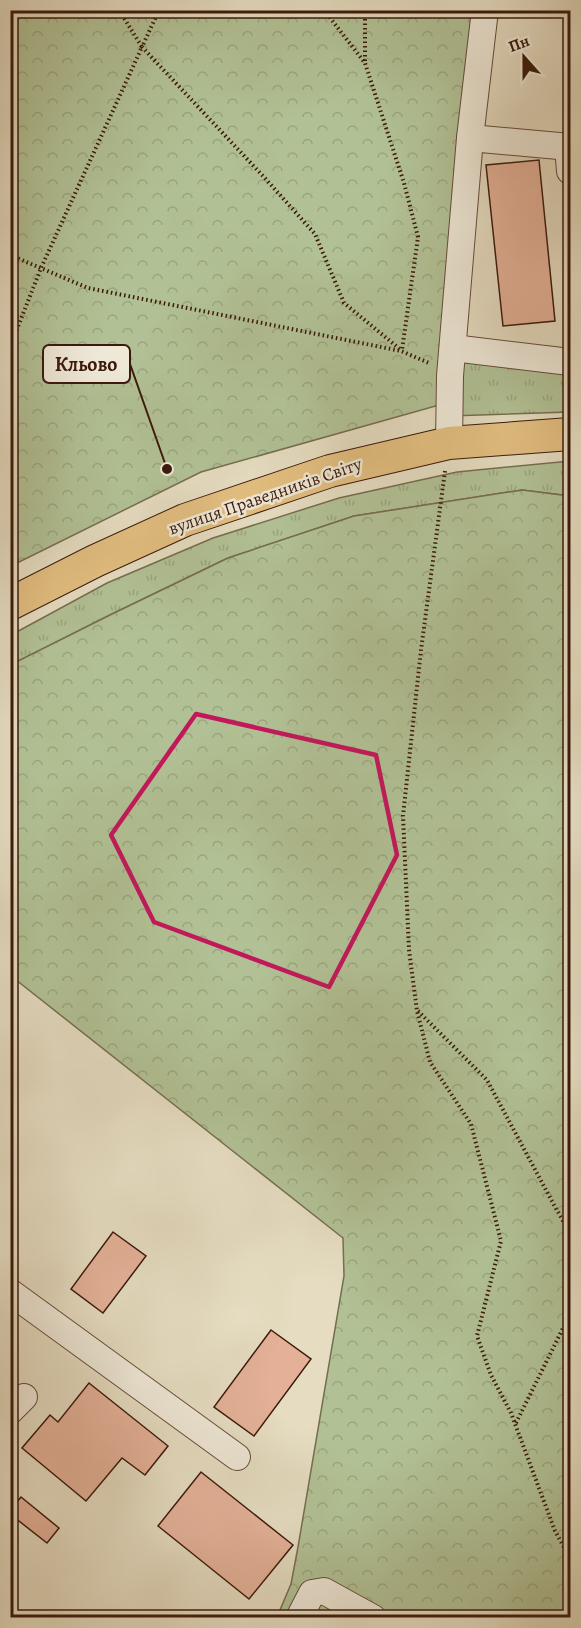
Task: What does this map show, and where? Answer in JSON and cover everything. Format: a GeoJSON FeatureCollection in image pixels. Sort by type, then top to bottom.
{"type":"FeatureCollection","features":[{"type":"Feature","properties":{"kind":"main road","name":"вулиця Праведників Світу"},"geometry":{"type":"LineString","coordinates":[[10,604],[185,520],[330,471],[449,443],[570,434]]}},
{"type":"Feature","properties":{"kind":"lane"},"geometry":{"type":"LineString","coordinates":[[449,443],[450,376],[470,138],[485,10]]}},
{"type":"Feature","properties":{"kind":"lane"},"geometry":{"type":"LineString","coordinates":[[470,138],[570,155]]}},
{"type":"Feature","properties":{"kind":"lane"},"geometry":{"type":"LineString","coordinates":[[453,348],[570,362]]}},
{"type":"Feature","properties":{"kind":"lane"},"geometry":{"type":"LineString","coordinates":[[10,1292],[237,1458]]}},
{"type":"Feature","properties":{"kind":"lane"},"geometry":{"type":"LineString","coordinates":[[299,1617],[312,1593],[324,1591],[373,1617]]}},
{"type":"Feature","properties":{"kind":"path"},"geometry":{"type":"LineString","coordinates":[[120,10],[142,46],[315,234],[344,303],[401,351]]}},
{"type":"Feature","properties":{"kind":"path"},"geometry":{"type":"LineString","coordinates":[[10,347],[41,268],[159,10]]}},
{"type":"Feature","properties":{"kind":"path"},"geometry":{"type":"LineString","coordinates":[[324,10],[365,63]]}},
{"type":"Feature","properties":{"kind":"path"},"geometry":{"type":"LineString","coordinates":[[365,10],[365,63],[404,183],[418,237],[401,351]]}},
{"type":"Feature","properties":{"kind":"path"},"geometry":{"type":"LineString","coordinates":[[10,255],[88,288],[401,351]]}},
{"type":"Feature","properties":{"kind":"path"},"geometry":{"type":"LineString","coordinates":[[449,443],[421,650],[403,816],[409,950],[417,1011],[430,1062],[471,1124],[501,1240],[477,1336],[491,1375],[512,1413],[555,1531],[570,1558]]}},
{"type":"Feature","properties":{"kind":"path"},"geometry":{"type":"LineString","coordinates":[[417,1011],[487,1080],[570,1233]]}},
{"type":"Feature","properties":{"kind":"path"},"geometry":{"type":"LineString","coordinates":[[516,1424],[570,1314]]}},
{"type":"Feature","properties":{"kind":"highlighted area"},"geometry":{"type":"Polygon","coordinates":[[[196,714],[376,755],[397,855],[329,987],[154,922],[111,835],[196,714]]]}},
{"type":"Feature","properties":{"kind":"green space"},"geometry":{"type":"Polygon","coordinates":[[[11,11],[485,11],[450,402],[201,472],[11,566],[11,11]]]}},
{"type":"Feature","properties":{"kind":"green space"},"geometry":{"type":"Polygon","coordinates":[[[453,348],[570,362],[570,412],[450,416],[453,348]]]}},
{"type":"Feature","properties":{"kind":"green space"},"geometry":{"type":"Polygon","coordinates":[[[570,461],[570,496],[522,490],[354,516],[228,558],[11,665],[11,635],[107,583],[213,538],[339,498],[457,472],[570,461]]]}},
{"type":"Feature","properties":{"kind":"green space"},"geometry":{"type":"Polygon","coordinates":[[[522,490],[570,496],[570,1617],[277,1617],[291,1584],[298,1547],[344,1276],[343,1238],[11,976],[10,665],[228,558],[354,516],[522,490]]]}},
{"type":"Feature","properties":{"kind":"building"},"geometry":{"type":"Polygon","coordinates":[[[539,160],[555,321],[503,326],[486,165],[539,160]]]}},
{"type":"Feature","properties":{"kind":"building"},"geometry":{"type":"Polygon","coordinates":[[[113,1232],[146,1256],[103,1313],[71,1289],[113,1232]]]}},
{"type":"Feature","properties":{"kind":"building"},"geometry":{"type":"Polygon","coordinates":[[[271,1330],[311,1359],[254,1436],[214,1407],[271,1330]]]}},
{"type":"Feature","properties":{"kind":"building"},"geometry":{"type":"Polygon","coordinates":[[[89,1383],[168,1446],[145,1475],[122,1458],[86,1501],[22,1448],[50,1415],[58,1422],[89,1383]]]}},
{"type":"Feature","properties":{"kind":"building"},"geometry":{"type":"Polygon","coordinates":[[[201,1472],[293,1545],[249,1599],[158,1526],[201,1472]]]}},
{"type":"Feature","properties":{"kind":"building"},"geometry":{"type":"Polygon","coordinates":[[[21,1497],[59,1528],[47,1543],[10,1514],[10,1510],[21,1497]]]}},
{"type":"Feature","properties":{"kind":"place","name":"Кльово"},"geometry":{"type":"Point","coordinates":[167,469]}}]}
